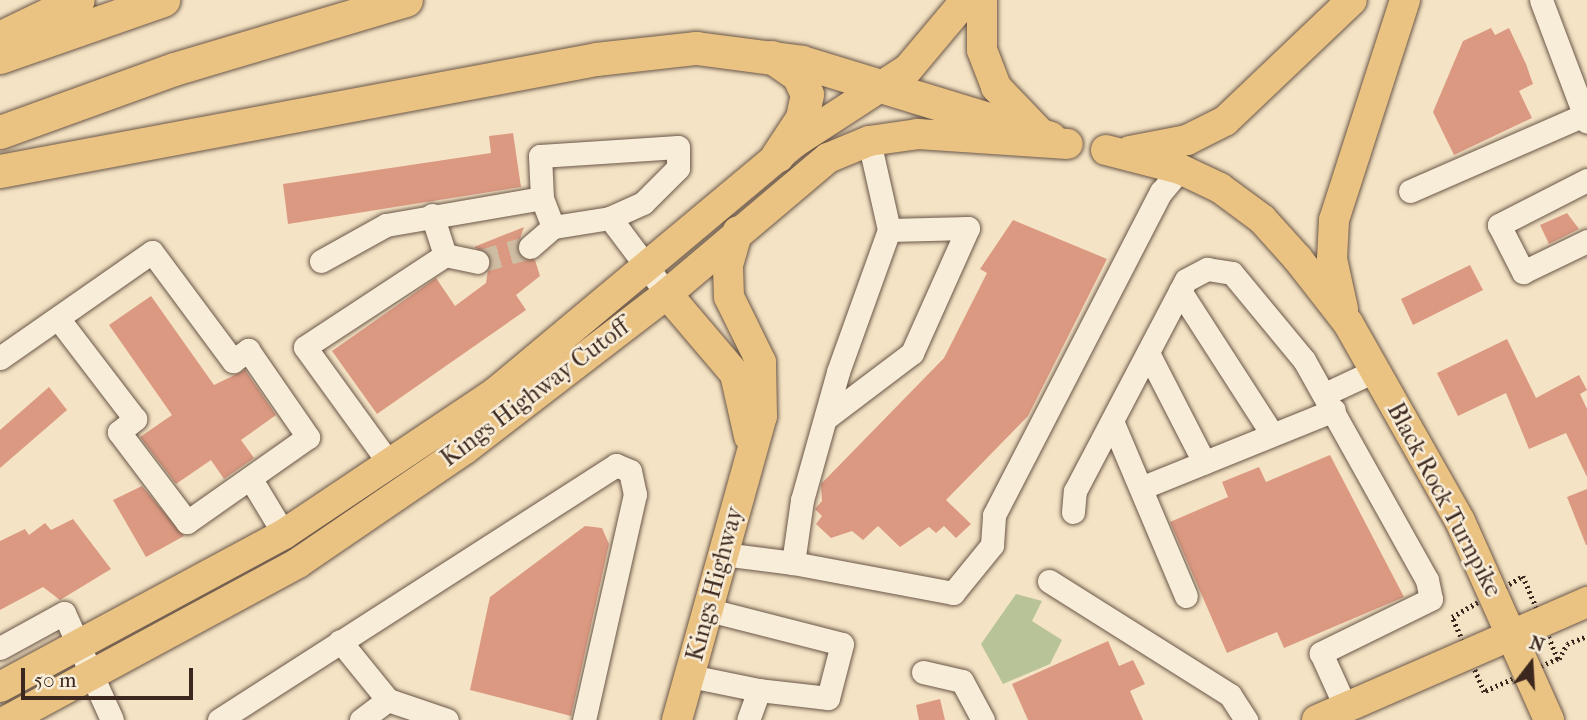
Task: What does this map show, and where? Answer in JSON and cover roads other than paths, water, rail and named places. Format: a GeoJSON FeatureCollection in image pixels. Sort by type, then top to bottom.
{"type":"FeatureCollection","features":[{"type":"Feature","properties":{"kind":"highway"},"geometry":{"type":"LineString","coordinates":[[0,38],[78,0]]}},
{"type":"Feature","properties":{"kind":"highway"},"geometry":{"type":"LineString","coordinates":[[0,57],[163,0]]}},
{"type":"Feature","properties":{"kind":"highway"},"geometry":{"type":"LineString","coordinates":[[0,132],[174,69],[406,0]]}},
{"type":"Feature","properties":{"kind":"highway"},"geometry":{"type":"LineString","coordinates":[[0,170],[596,58],[696,48],[764,53],[1059,141]]}},
{"type":"Feature","properties":{"kind":"highway"},"geometry":{"type":"LineString","coordinates":[[764,53],[798,75],[807,94],[802,118],[778,156]]}},
{"type":"Feature","properties":{"kind":"main road","name":"Kings Highway Cutoff"},"geometry":{"type":"LineString","coordinates":[[8,720],[95,676],[298,563],[397,475],[778,156],[883,87],[927,51],[966,0]]}},
{"type":"Feature","properties":{"kind":"main road"},"geometry":{"type":"LineString","coordinates":[[982,0],[982,50],[996,87],[1020,119],[1059,141]]}},
{"type":"Feature","properties":{"kind":"main road"},"geometry":{"type":"LineString","coordinates":[[1105,150],[1167,146],[1225,121],[1352,0]]}},
{"type":"Feature","properties":{"kind":"main road","name":"Black Rock Turnpike"},"geometry":{"type":"LineString","coordinates":[[1348,323],[1335,276],[1334,220],[1405,0]]}},
{"type":"Feature","properties":{"kind":"main road","name":"Kings Highway Cutoff"},"geometry":{"type":"LineString","coordinates":[[0,685],[397,475],[540,395],[667,294],[808,169],[869,141],[945,135],[1059,141],[1105,150]]}},
{"type":"Feature","properties":{"kind":"main road","name":"Black Rock Turnpike"},"geometry":{"type":"LineString","coordinates":[[1105,150],[1180,169],[1220,188],[1262,219],[1348,323],[1467,533],[1549,720]]}},
{"type":"Feature","properties":{"kind":"main road","name":"Kings Highway"},"geometry":{"type":"LineString","coordinates":[[679,720],[764,389],[761,362],[729,297],[727,265],[738,230]]}},
{"type":"Feature","properties":{"kind":"main road","name":"Kings Highway"},"geometry":{"type":"LineString","coordinates":[[667,294],[735,374],[750,447]]}},
{"type":"Feature","properties":{"kind":"main road"},"geometry":{"type":"LineString","coordinates":[[1317,720],[1512,632],[1587,602]]}},
{"type":"Feature","properties":{"kind":"street"},"geometry":{"type":"LineString","coordinates":[[1410,191],[1586,119],[1541,0]]}},
{"type":"Feature","properties":{"kind":"street"},"geometry":{"type":"LineString","coordinates":[[793,563],[826,418],[889,230],[869,141]]}},
{"type":"Feature","properties":{"kind":"street"},"geometry":{"type":"LineString","coordinates":[[530,247],[553,226],[610,218],[643,203],[678,168],[678,147],[540,156],[542,198],[553,226]]}},
{"type":"Feature","properties":{"kind":"street"},"geometry":{"type":"LineString","coordinates":[[723,555],[793,563],[953,593],[992,545],[994,515],[1161,192],[1180,169]]}},
{"type":"Feature","properties":{"kind":"street"},"geometry":{"type":"LineString","coordinates":[[1587,180],[1499,225],[1523,272],[1587,241]]}},
{"type":"Feature","properties":{"kind":"street"},"geometry":{"type":"LineString","coordinates":[[321,261],[386,225],[542,198]]}},
{"type":"Feature","properties":{"kind":"street"},"geometry":{"type":"LineString","coordinates":[[432,215],[445,255]]}},
{"type":"Feature","properties":{"kind":"street"},"geometry":{"type":"LineString","coordinates":[[610,218],[667,294]]}},
{"type":"Feature","properties":{"kind":"street"},"geometry":{"type":"LineString","coordinates":[[826,418],[912,353],[968,229],[889,230]]}},
{"type":"Feature","properties":{"kind":"street"},"geometry":{"type":"LineString","coordinates":[[0,358],[60,321],[152,252],[233,361],[248,350],[308,438],[252,481],[187,522],[120,432],[135,419],[60,321]]}},
{"type":"Feature","properties":{"kind":"street"},"geometry":{"type":"LineString","coordinates":[[397,475],[305,348],[445,255],[477,262]]}},
{"type":"Feature","properties":{"kind":"street"},"geometry":{"type":"LineString","coordinates":[[1073,512],[1075,491],[1186,279],[1207,270],[1232,273],[1330,402],[1427,580],[1431,600],[1321,653],[1346,708]]}},
{"type":"Feature","properties":{"kind":"street"},"geometry":{"type":"LineString","coordinates":[[1180,291],[1272,435]]}},
{"type":"Feature","properties":{"kind":"street"},"geometry":{"type":"LineString","coordinates":[[1147,353],[1204,462]]}},
{"type":"Feature","properties":{"kind":"street"},"geometry":{"type":"LineString","coordinates":[[1141,488],[1272,435],[1330,402],[1374,371]]}},
{"type":"Feature","properties":{"kind":"street"},"geometry":{"type":"LineString","coordinates":[[1112,421],[1186,596]]}},
{"type":"Feature","properties":{"kind":"street"},"geometry":{"type":"LineString","coordinates":[[219,720],[616,465],[630,471],[635,494],[584,720]]}},
{"type":"Feature","properties":{"kind":"street"},"geometry":{"type":"LineString","coordinates":[[252,481],[284,534]]}},
{"type":"Feature","properties":{"kind":"street"},"geometry":{"type":"LineString","coordinates":[[1049,581],[1230,695],[1247,720]]}},
{"type":"Feature","properties":{"kind":"street"},"geometry":{"type":"LineString","coordinates":[[690,676],[759,690],[791,709],[828,698],[842,644],[709,610]]}},
{"type":"Feature","properties":{"kind":"street"},"geometry":{"type":"LineString","coordinates":[[0,648],[64,613],[95,676],[112,720]]}},
{"type":"Feature","properties":{"kind":"street"},"geometry":{"type":"LineString","coordinates":[[340,641],[388,700],[447,720]]}},
{"type":"Feature","properties":{"kind":"street"},"geometry":{"type":"LineString","coordinates":[[923,672],[962,681],[983,720]]}},
{"type":"Feature","properties":{"kind":"street"},"geometry":{"type":"LineString","coordinates":[[748,720],[759,690]]}},
{"type":"Feature","properties":{"kind":"street"},"geometry":{"type":"LineString","coordinates":[[361,720],[388,700]]}},
{"type":"Feature","properties":{"kind":"tunnel"},"geometry":{"type":"LineString","coordinates":[[477,262],[530,247]]}}]}
